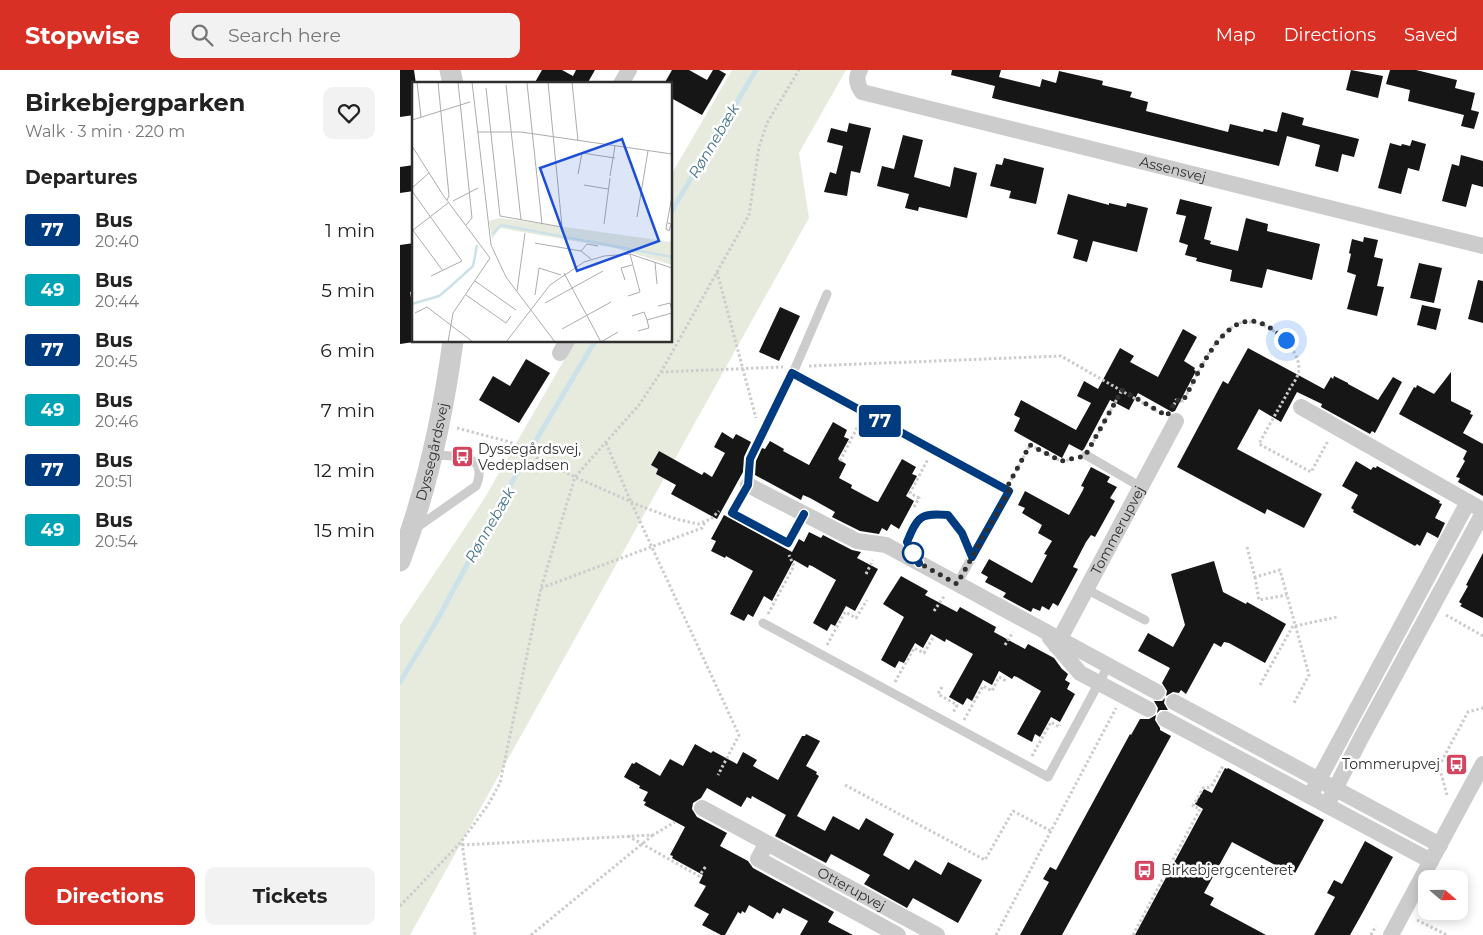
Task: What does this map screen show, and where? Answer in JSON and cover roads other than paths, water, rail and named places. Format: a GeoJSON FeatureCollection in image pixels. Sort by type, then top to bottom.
{"type":"FeatureCollection","features":[{"type":"Feature","properties":{"kind":"street"},"geometry":{"type":"LineString","coordinates":[[622,82],[629,70]]}},
{"type":"Feature","properties":{"kind":"street","name":"Assensvej"},"geometry":{"type":"LineString","coordinates":[[860,70],[857,85],[862,92],[1483,246]]}},
{"type":"Feature","properties":{"kind":"street","name":"Dyssegårdsvej"},"geometry":{"type":"LineString","coordinates":[[400,561],[425,486],[448,376],[453,342]]}},
{"type":"Feature","properties":{"kind":"street"},"geometry":{"type":"LineString","coordinates":[[1301,407],[1483,512],[1327,805]]}},
{"type":"Feature","properties":{"kind":"street","name":"Tommerupvej"},"geometry":{"type":"LineString","coordinates":[[1053,639],[1086,589],[1141,487],[1172,419]]}},
{"type":"Feature","properties":{"kind":"street"},"geometry":{"type":"LineString","coordinates":[[748,485],[857,541],[886,545],[1053,639],[1157,692]]}},
{"type":"Feature","properties":{"kind":"street"},"geometry":{"type":"LineString","coordinates":[[1310,796],[1468,502]]}},
{"type":"Feature","properties":{"kind":"street"},"geometry":{"type":"LineString","coordinates":[[1053,639],[1080,674],[1148,709]]}},
{"type":"Feature","properties":{"kind":"street"},"geometry":{"type":"LineString","coordinates":[[1174,702],[1440,844]]}},
{"type":"Feature","properties":{"kind":"street"},"geometry":{"type":"LineString","coordinates":[[1165,719],[1431,861]]}},
{"type":"Feature","properties":{"kind":"street"},"geometry":{"type":"LineString","coordinates":[[1391,935],[1483,764]]}},
{"type":"Feature","properties":{"kind":"street","name":"Otterupvej"},"geometry":{"type":"LineString","coordinates":[[702,808],[937,935]]}},
{"type":"Feature","properties":{"kind":"street","name":"Otterupvej"},"geometry":{"type":"LineString","coordinates":[[767,843],[758,859],[898,935]]}},
{"type":"Feature","properties":{"kind":"lane"},"geometry":{"type":"LineString","coordinates":[[804,514],[788,543],[732,513],[748,485],[750,459],[794,370],[827,294]]}},
{"type":"Feature","properties":{"kind":"lane"},"geometry":{"type":"LineString","coordinates":[[794,370],[864,412],[1009,491],[957,584]]}},
{"type":"Feature","properties":{"kind":"lane"},"geometry":{"type":"LineString","coordinates":[[1086,454],[1141,487]]}},
{"type":"Feature","properties":{"kind":"lane"},"geometry":{"type":"LineString","coordinates":[[411,530],[476,486],[480,476],[478,464],[470,458],[432,455]]}},
{"type":"Feature","properties":{"kind":"lane"},"geometry":{"type":"LineString","coordinates":[[919,563],[907,542],[915,523],[930,513],[948,515],[962,533],[972,557]]}},
{"type":"Feature","properties":{"kind":"lane"},"geometry":{"type":"LineString","coordinates":[[1086,589],[1144,620]]}},
{"type":"Feature","properties":{"kind":"lane"},"geometry":{"type":"LineString","coordinates":[[763,623],[1048,777],[1108,666]]}},
{"type":"Feature","properties":{"kind":"waterway","name":"Rønnebæk"},"geometry":{"type":"LineString","coordinates":[[672,210],[756,70]]}},
{"type":"Feature","properties":{"kind":"waterway","name":"Rønnebæk"},"geometry":{"type":"LineString","coordinates":[[400,682],[436,622],[523,462],[594,342]]}},
{"type":"Feature","properties":{"kind":"place","name":"Dyssegårdsvej, Vedepladsen"},"geometry":{"type":"Point","coordinates":[462,457]}},
{"type":"Feature","properties":{"kind":"place","name":"Tommerupvej"},"geometry":{"type":"Point","coordinates":[1456,764]}},
{"type":"Feature","properties":{"kind":"place","name":"Birkebjergcenteret"},"geometry":{"type":"Point","coordinates":[1145,870]}}]}
